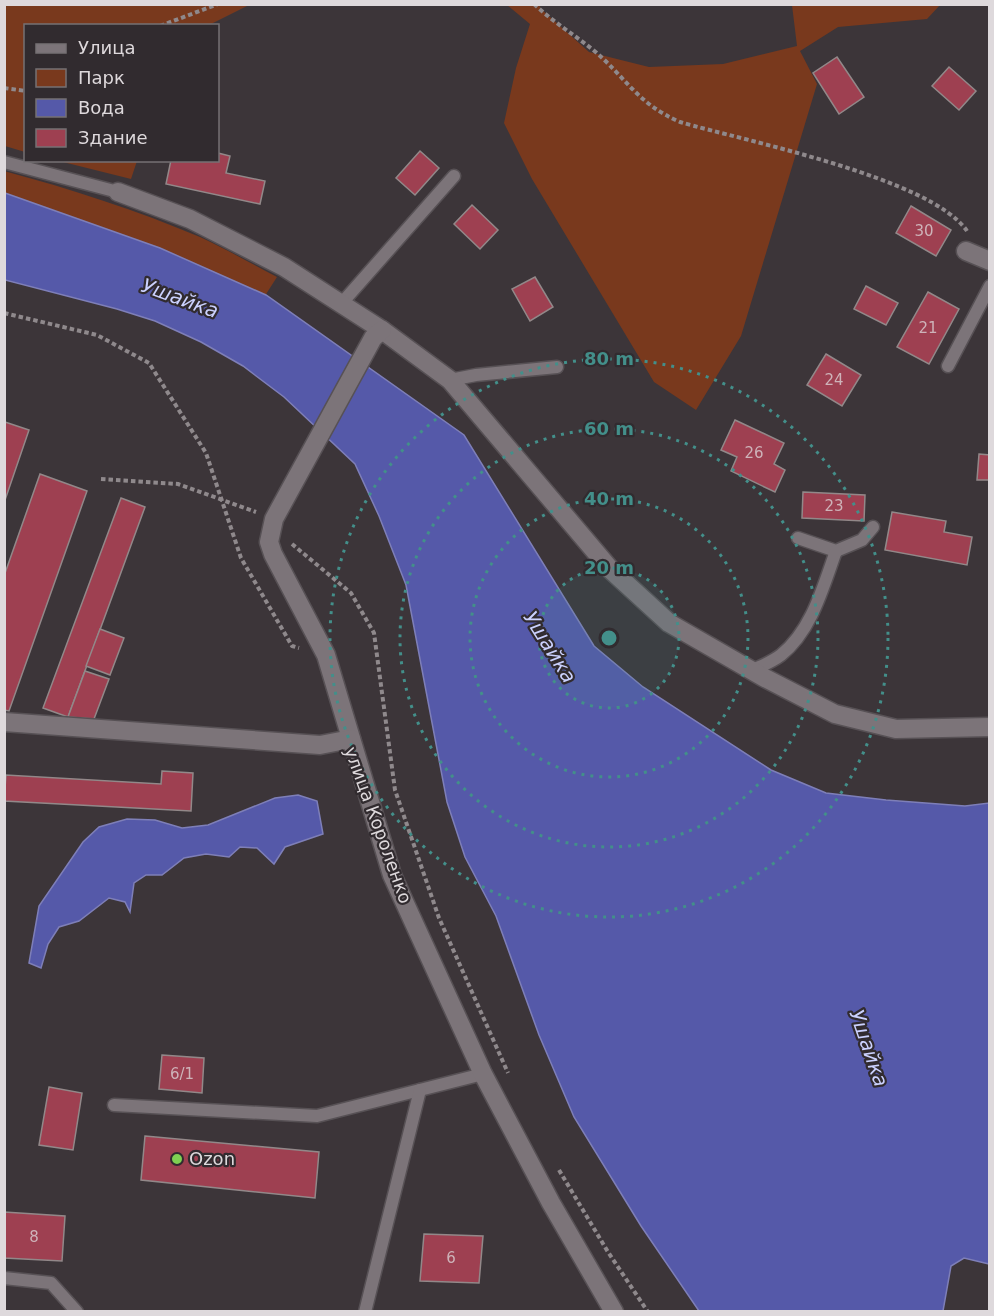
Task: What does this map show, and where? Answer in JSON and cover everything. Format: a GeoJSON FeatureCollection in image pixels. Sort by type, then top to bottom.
{"type":"FeatureCollection","features":[{"type":"Feature","properties":{"kind":"street"},"geometry":{"type":"LineString","coordinates":[[118,192],[200,224],[284,267],[341,304],[377,334],[450,380],[610,569],[669,623],[751,671],[835,714],[896,729],[990,727]]}},
{"type":"Feature","properties":{"kind":"street"},"geometry":{"type":"LineString","coordinates":[[966,251],[990,261]]}},
{"type":"Feature","properties":{"kind":"street"},"geometry":{"type":"LineString","coordinates":[[351,739],[339,692],[326,655],[273,554],[269,542],[274,519],[377,334]]}},
{"type":"Feature","properties":{"kind":"street","name":"улица Короленко"},"geometry":{"type":"LineString","coordinates":[[4,722],[320,745],[351,739],[392,875],[483,1074],[551,1203],[614,1311]]}},
{"type":"Feature","properties":{"kind":"lane"},"geometry":{"type":"LineString","coordinates":[[4,162],[118,192]]}},
{"type":"Feature","properties":{"kind":"lane"},"geometry":{"type":"LineString","coordinates":[[341,304],[454,176]]}},
{"type":"Feature","properties":{"kind":"lane"},"geometry":{"type":"LineString","coordinates":[[948,366],[990,286]]}},
{"type":"Feature","properties":{"kind":"lane"},"geometry":{"type":"LineString","coordinates":[[450,380],[476,375],[557,367]]}},
{"type":"Feature","properties":{"kind":"lane"},"geometry":{"type":"LineString","coordinates":[[798,538],[836,551],[861,540],[873,527]]}},
{"type":"Feature","properties":{"kind":"lane"},"geometry":{"type":"LineString","coordinates":[[751,671],[780,656],[801,635],[818,602],[836,551]]}},
{"type":"Feature","properties":{"kind":"lane"},"geometry":{"type":"LineString","coordinates":[[114,1105],[317,1116],[483,1074]]}},
{"type":"Feature","properties":{"kind":"lane"},"geometry":{"type":"LineString","coordinates":[[365,1311],[420,1090]]}},
{"type":"Feature","properties":{"kind":"lane"},"geometry":{"type":"LineString","coordinates":[[4,1278],[51,1283],[77,1311]]}},
{"type":"Feature","properties":{"kind":"path"},"geometry":{"type":"LineString","coordinates":[[165,24],[218,4]]}},
{"type":"Feature","properties":{"kind":"path"},"geometry":{"type":"LineString","coordinates":[[534,4],[594,51],[644,102],[660,113],[680,122],[870,176],[921,197],[962,223],[971,236],[966,251]]}},
{"type":"Feature","properties":{"kind":"path"},"geometry":{"type":"LineString","coordinates":[[4,88],[24,91]]}},
{"type":"Feature","properties":{"kind":"path"},"geometry":{"type":"LineString","coordinates":[[4,313],[97,335],[148,363],[206,453],[241,558],[292,646],[326,655]]}},
{"type":"Feature","properties":{"kind":"path"},"geometry":{"type":"LineString","coordinates":[[101,479],[178,483],[274,519]]}},
{"type":"Feature","properties":{"kind":"path"},"geometry":{"type":"LineString","coordinates":[[289,542],[351,593],[374,633],[395,790],[439,918],[513,1084]]}},
{"type":"Feature","properties":{"kind":"path"},"geometry":{"type":"LineString","coordinates":[[556,1164],[608,1252],[648,1311]]}},
{"type":"Feature","properties":{"kind":"green space"},"geometry":{"type":"Polygon","coordinates":[[[5,4],[249,5],[211,24],[24,24],[24,152],[5,146],[5,4]]]}},
{"type":"Feature","properties":{"kind":"green space"},"geometry":{"type":"Polygon","coordinates":[[[507,5],[539,5],[589,52],[649,67],[723,64],[797,46],[792,5],[940,5],[927,19],[838,27],[800,51],[817,84],[741,336],[696,410],[654,382],[532,179],[504,123],[516,68],[530,24],[507,5]]]}},
{"type":"Feature","properties":{"kind":"green space"},"geometry":{"type":"Polygon","coordinates":[[[63,162],[136,162],[131,179],[63,162]]]}},
{"type":"Feature","properties":{"kind":"green space"},"geometry":{"type":"Polygon","coordinates":[[[4,171],[54,185],[176,227],[277,277],[261,302],[5,209],[4,171]]]}},
{"type":"Feature","properties":{"kind":"water","name":"Ушайка"},"geometry":{"type":"Polygon","coordinates":[[[5,193],[160,248],[266,295],[464,435],[594,646],[643,687],[771,770],[826,793],[965,806],[989,803],[989,1264],[964,1258],[951,1266],[943,1311],[699,1311],[641,1226],[574,1117],[539,1035],[496,916],[465,857],[447,802],[406,585],[379,516],[355,464],[284,397],[243,366],[201,342],[155,321],[5,280],[5,193]]]}},
{"type":"Feature","properties":{"kind":"water"},"geometry":{"type":"Polygon","coordinates":[[[298,795],[317,801],[323,834],[285,847],[274,864],[257,848],[240,847],[229,857],[206,854],[184,858],[162,875],[146,875],[134,883],[130,912],[125,902],[109,898],[79,921],[59,927],[48,944],[41,968],[29,963],[39,906],[83,842],[99,827],[127,819],[155,820],[182,828],[208,825],[275,798],[298,795]]]}},
{"type":"Feature","properties":{"kind":"building"},"geometry":{"type":"Polygon","coordinates":[[[837,57],[864,97],[839,114],[813,73],[837,57]]]}},
{"type":"Feature","properties":{"kind":"building"},"geometry":{"type":"Polygon","coordinates":[[[949,67],[976,91],[959,110],[932,86],[949,67]]]}},
{"type":"Feature","properties":{"kind":"building"},"geometry":{"type":"Polygon","coordinates":[[[420,151],[439,168],[415,195],[396,178],[420,151]]]}},
{"type":"Feature","properties":{"kind":"building"},"geometry":{"type":"Polygon","coordinates":[[[219,153],[230,156],[226,173],[265,181],[260,204],[166,184],[171,162],[219,162],[219,153]]]}},
{"type":"Feature","properties":{"kind":"building"},"geometry":{"type":"Polygon","coordinates":[[[472,205],[498,230],[480,249],[454,224],[472,205]]]}},
{"type":"Feature","properties":{"kind":"building"},"geometry":{"type":"Polygon","coordinates":[[[911,206],[951,230],[936,256],[896,233],[911,206]]]}},
{"type":"Feature","properties":{"kind":"building"},"geometry":{"type":"Polygon","coordinates":[[[535,277],[553,307],[530,321],[512,289],[535,277]]]}},
{"type":"Feature","properties":{"kind":"building"},"geometry":{"type":"Polygon","coordinates":[[[866,286],[898,303],[886,325],[854,309],[866,286]]]}},
{"type":"Feature","properties":{"kind":"building"},"geometry":{"type":"Polygon","coordinates":[[[928,292],[959,309],[929,364],[897,347],[928,292]]]}},
{"type":"Feature","properties":{"kind":"building"},"geometry":{"type":"Polygon","coordinates":[[[826,354],[861,375],[842,406],[807,385],[826,354]]]}},
{"type":"Feature","properties":{"kind":"building"},"geometry":{"type":"Polygon","coordinates":[[[735,420],[784,443],[774,464],[785,470],[775,492],[731,471],[737,457],[721,450],[735,420]]]}},
{"type":"Feature","properties":{"kind":"building"},"geometry":{"type":"Polygon","coordinates":[[[4,423],[29,430],[4,503],[4,423]]]}},
{"type":"Feature","properties":{"kind":"building"},"geometry":{"type":"Polygon","coordinates":[[[979,454],[990,455],[990,480],[977,480],[979,454]]]}},
{"type":"Feature","properties":{"kind":"building"},"geometry":{"type":"Polygon","coordinates":[[[40,474],[87,491],[9,711],[4,710],[4,576],[40,474]]]}},
{"type":"Feature","properties":{"kind":"building"},"geometry":{"type":"Polygon","coordinates":[[[803,492],[865,495],[864,521],[802,518],[803,492]]]}},
{"type":"Feature","properties":{"kind":"building"},"geometry":{"type":"Polygon","coordinates":[[[121,498],[145,507],[68,717],[43,708],[121,498]]]}},
{"type":"Feature","properties":{"kind":"building"},"geometry":{"type":"Polygon","coordinates":[[[892,512],[946,521],[944,532],[972,537],[967,565],[885,550],[892,512]]]}},
{"type":"Feature","properties":{"kind":"building"},"geometry":{"type":"Polygon","coordinates":[[[100,629],[124,638],[110,675],[86,666],[100,629]]]}},
{"type":"Feature","properties":{"kind":"building"},"geometry":{"type":"Polygon","coordinates":[[[85,671],[109,679],[94,719],[68,717],[85,671]]]}},
{"type":"Feature","properties":{"kind":"building"},"geometry":{"type":"Polygon","coordinates":[[[162,771],[193,773],[191,811],[4,801],[6,775],[161,784],[162,771]]]}},
{"type":"Feature","properties":{"kind":"building"},"geometry":{"type":"Polygon","coordinates":[[[162,1055],[204,1058],[202,1093],[159,1089],[162,1055]]]}},
{"type":"Feature","properties":{"kind":"building"},"geometry":{"type":"Polygon","coordinates":[[[49,1087],[82,1093],[73,1150],[39,1145],[49,1087]]]}},
{"type":"Feature","properties":{"kind":"building"},"geometry":{"type":"Polygon","coordinates":[[[145,1136],[319,1152],[315,1198],[141,1180],[145,1136]]]}},
{"type":"Feature","properties":{"kind":"building"},"geometry":{"type":"Polygon","coordinates":[[[4,1212],[65,1216],[62,1261],[4,1258],[4,1212]]]}},
{"type":"Feature","properties":{"kind":"building"},"geometry":{"type":"Polygon","coordinates":[[[424,1234],[483,1236],[479,1283],[420,1281],[424,1234]]]}},
{"type":"Feature","properties":{"kind":"place","name":"Ozon"},"geometry":{"type":"Point","coordinates":[177,1159]}}]}
